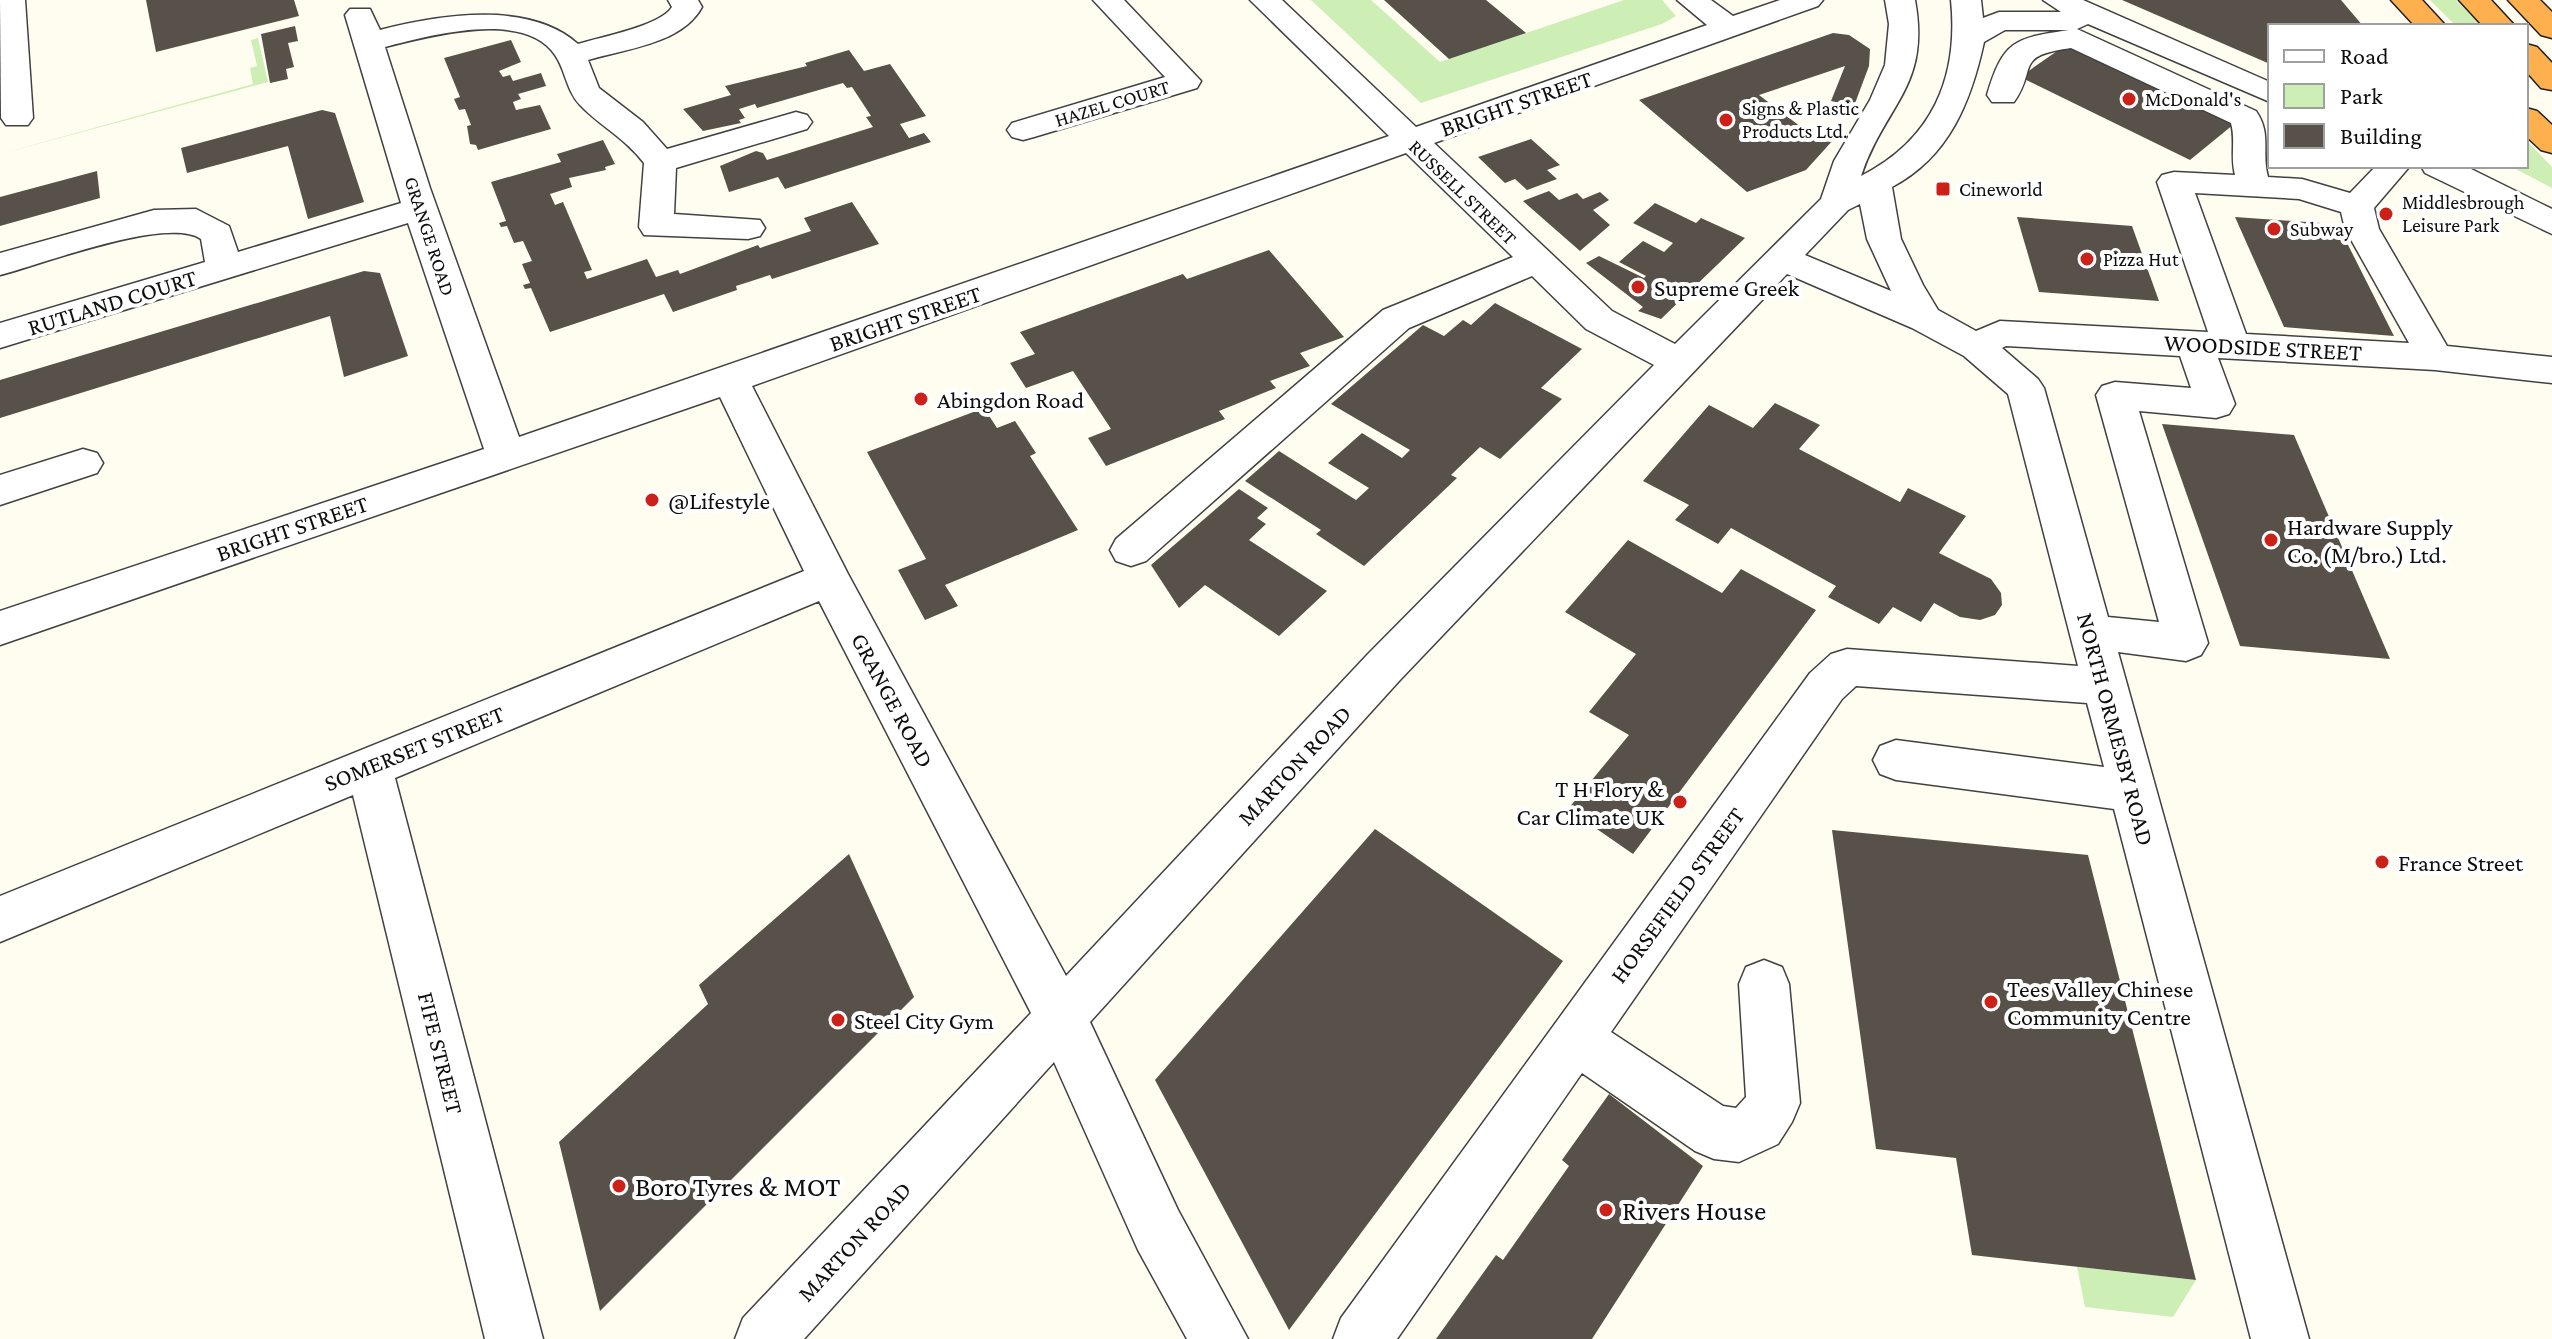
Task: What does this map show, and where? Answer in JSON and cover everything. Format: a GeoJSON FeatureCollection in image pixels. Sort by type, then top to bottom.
{"type":"FeatureCollection","features":[{"type":"Feature","properties":{"kind":"highway"},"geometry":{"type":"LineString","coordinates":[[2406,0],[2429,24]]}},
{"type":"Feature","properties":{"kind":"highway"},"geometry":{"type":"LineString","coordinates":[[2474,0],[2498,24]]}},
{"type":"Feature","properties":{"kind":"highway"},"geometry":{"type":"LineString","coordinates":[[2523,0],[2552,29]]}},
{"type":"Feature","properties":{"kind":"highway"},"geometry":{"type":"LineString","coordinates":[[2528,55],[2552,81]]}},
{"type":"Feature","properties":{"kind":"highway"},"geometry":{"type":"LineString","coordinates":[[2528,120],[2552,143]]}},
{"type":"Feature","properties":{"kind":"street"},"geometry":{"type":"LineString","coordinates":[[10,0],[7,52],[17,118]]}},
{"type":"Feature","properties":{"kind":"street"},"geometry":{"type":"LineString","coordinates":[[683,0],[687,7],[681,18],[660,29],[572,55],[579,84],[588,95],[629,126],[660,162],[656,227],[694,225],[748,228]]}},
{"type":"Feature","properties":{"kind":"street","name":"HAZEL COURT"},"geometry":{"type":"LineString","coordinates":[[1023,130],[1186,81],[1108,0]]}},
{"type":"Feature","properties":{"kind":"street","name":"RUSSELL STREET"},"geometry":{"type":"LineString","coordinates":[[1265,0],[1599,320],[1678,362]]}},
{"type":"Feature","properties":{"kind":"street"},"geometry":{"type":"LineString","coordinates":[[1692,0],[1730,28]]}},
{"type":"Feature","properties":{"kind":"street","name":"BRIGHT STREET"},"geometry":{"type":"LineString","coordinates":[[0,628],[730,380],[1808,0]]}},
{"type":"Feature","properties":{"kind":"street","name":"MARTON ROAD"},"geometry":{"type":"LineString","coordinates":[[1836,203],[1852,158],[1890,99],[1905,54],[1900,0]]}},
{"type":"Feature","properties":{"kind":"street","name":"MARTON ROAD"},"geometry":{"type":"LineString","coordinates":[[764,1339],[1384,667],[1678,362],[1836,203],[1901,169],[1934,137],[1959,85],[1970,38],[1966,0]]}},
{"type":"Feature","properties":{"kind":"street"},"geometry":{"type":"LineString","coordinates":[[2058,0],[2268,92]]}},
{"type":"Feature","properties":{"kind":"street","name":"GRANGE ROAD"},"geometry":{"type":"LineString","coordinates":[[506,455],[420,208],[364,29],[488,19],[515,21],[540,29],[572,55]]}},
{"type":"Feature","properties":{"kind":"street"},"geometry":{"type":"LineString","coordinates":[[1970,38],[1999,21],[2072,21],[2119,27]]}},
{"type":"Feature","properties":{"kind":"street"},"geometry":{"type":"LineString","coordinates":[[2003,95],[2013,60],[2040,43],[2075,38],[2245,118],[2251,136],[2246,155],[2254,185]]}},
{"type":"Feature","properties":{"kind":"street"},"geometry":{"type":"LineString","coordinates":[[660,162],[796,122]]}},
{"type":"Feature","properties":{"kind":"street"},"geometry":{"type":"LineString","coordinates":[[2357,206],[2392,168]]}},
{"type":"Feature","properties":{"kind":"street"},"geometry":{"type":"LineString","coordinates":[[2442,168],[2501,194],[2552,223]]}},
{"type":"Feature","properties":{"kind":"street"},"geometry":{"type":"LineString","coordinates":[[2091,632],[2186,643],[2115,395],[2216,404],[2212,344],[2174,182],[2302,189],[2357,206]]}},
{"type":"Feature","properties":{"kind":"street"},"geometry":{"type":"LineString","coordinates":[[1875,183],[1877,220],[1891,261],[1925,319]]}},
{"type":"Feature","properties":{"kind":"street"},"geometry":{"type":"LineString","coordinates":[[2357,206],[2362,229],[2435,357]]}},
{"type":"Feature","properties":{"kind":"street","name":"RUTLAND COURT"},"geometry":{"type":"LineString","coordinates":[[0,336],[420,208]]}},
{"type":"Feature","properties":{"kind":"street","name":"RUTLAND COURT"},"geometry":{"type":"LineString","coordinates":[[0,264],[154,221],[196,220],[217,234],[224,268]]}},
{"type":"Feature","properties":{"kind":"street","name":"NORTH ORMESBY ROAD"},"geometry":{"type":"LineString","coordinates":[[1781,258],[1925,319],[1977,347],[2025,388],[2280,1339]]}},
{"type":"Feature","properties":{"kind":"street"},"geometry":{"type":"LineString","coordinates":[[1131,550],[1396,319],[1535,261]]}},
{"type":"Feature","properties":{"kind":"street","name":"WOODSIDE STREET"},"geometry":{"type":"LineString","coordinates":[[1977,347],[2000,333],[2435,357],[2552,370]]}},
{"type":"Feature","properties":{"kind":"street","name":"GRANGE ROAD"},"geometry":{"type":"LineString","coordinates":[[730,380],[829,579],[1061,1018],[1158,1230],[1219,1339]]}},
{"type":"Feature","properties":{"kind":"street"},"geometry":{"type":"LineString","coordinates":[[0,490],[83,463]]}},
{"type":"Feature","properties":{"kind":"street","name":"SOMERSET STREET"},"geometry":{"type":"LineString","coordinates":[[0,919],[829,579]]}},
{"type":"Feature","properties":{"kind":"street","name":"HORSEFIELD STREET"},"geometry":{"type":"LineString","coordinates":[[1362,1339],[1826,686],[1847,667],[2105,686]]}},
{"type":"Feature","properties":{"kind":"street"},"geometry":{"type":"LineString","coordinates":[[1896,760],[2133,791]]}},
{"type":"Feature","properties":{"kind":"street","name":"FIFE STREET"},"geometry":{"type":"LineString","coordinates":[[369,767],[514,1339]]}},
{"type":"Feature","properties":{"kind":"street"},"geometry":{"type":"LineString","coordinates":[[1575,1038],[1714,1132],[1739,1135],[1759,1125],[1773,1103],[1764,984]]}},
{"type":"Feature","properties":{"kind":"green space"},"geometry":{"type":"Polygon","coordinates":[[[1311,0],[1371,0],[1440,62],[1624,0],[1662,0],[1676,16],[1662,24],[1421,103],[1311,0]]]}},
{"type":"Feature","properties":{"kind":"green space"},"geometry":{"type":"Polygon","coordinates":[[[2430,0],[2456,0],[2480,24],[2454,24],[2430,0]]]}},
{"type":"Feature","properties":{"kind":"green space"},"geometry":{"type":"Polygon","coordinates":[[[258,38],[268,82],[0,154],[253,84],[250,68],[257,66],[251,40],[258,38]]]}},
{"type":"Feature","properties":{"kind":"green space"},"geometry":{"type":"Polygon","coordinates":[[[2528,142],[2552,167],[2552,188],[2514,168],[2528,168],[2528,142]]]}},
{"type":"Feature","properties":{"kind":"green space"},"geometry":{"type":"Polygon","coordinates":[[[2077,1267],[2196,1280],[2173,1317],[2085,1307],[2077,1267]]]}},
{"type":"Feature","properties":{"kind":"building"},"geometry":{"type":"Polygon","coordinates":[[[146,0],[294,0],[299,16],[156,52],[146,0]]]}},
{"type":"Feature","properties":{"kind":"building"},"geometry":{"type":"Polygon","coordinates":[[[1384,0],[1486,0],[1526,33],[1449,59],[1384,0]]]}},
{"type":"Feature","properties":{"kind":"building"},"geometry":{"type":"Polygon","coordinates":[[[2122,0],[2341,0],[2361,24],[2268,24],[2268,63],[2122,0]]]}},
{"type":"Feature","properties":{"kind":"building"},"geometry":{"type":"Polygon","coordinates":[[[295,26],[298,41],[288,43],[294,67],[286,69],[288,79],[270,83],[261,34],[295,26]]]}},
{"type":"Feature","properties":{"kind":"building","name":"Signs & Plastic Products Ltd."},"geometry":{"type":"Polygon","coordinates":[[[1833,33],[1849,35],[1870,49],[1869,66],[1854,106],[1831,101],[1845,66],[1759,95],[1809,133],[1834,139],[1806,170],[1747,192],[1639,100],[1833,33]]]}},
{"type":"Feature","properties":{"kind":"building"},"geometry":{"type":"Polygon","coordinates":[[[511,40],[521,62],[499,71],[503,77],[510,75],[513,81],[541,73],[546,86],[518,94],[521,99],[513,102],[516,110],[540,105],[551,129],[478,150],[476,145],[470,144],[467,126],[471,125],[465,109],[459,110],[454,99],[460,97],[444,58],[511,40]]]}},
{"type":"Feature","properties":{"kind":"building","name":"McDonald's"},"geometry":{"type":"Polygon","coordinates":[[[2070,42],[2239,120],[2190,160],[2020,77],[2070,42]]]}},
{"type":"Feature","properties":{"kind":"building"},"geometry":{"type":"Polygon","coordinates":[[[849,50],[864,71],[890,64],[926,116],[900,124],[909,138],[924,133],[931,142],[785,189],[778,177],[729,192],[720,166],[756,151],[763,153],[767,160],[873,127],[866,117],[871,116],[852,87],[847,88],[843,83],[757,108],[755,104],[739,109],[745,118],[739,120],[741,123],[703,131],[683,109],[731,95],[725,86],[807,66],[805,63],[849,50]]]}},
{"type":"Feature","properties":{"kind":"building"},"geometry":{"type":"Polygon","coordinates":[[[322,110],[335,113],[364,202],[308,219],[288,146],[187,173],[181,148],[322,110]]]}},
{"type":"Feature","properties":{"kind":"building"},"geometry":{"type":"Polygon","coordinates":[[[1531,139],[1560,165],[1547,170],[1557,179],[1527,190],[1515,179],[1505,183],[1478,157],[1531,139]]]}},
{"type":"Feature","properties":{"kind":"building"},"geometry":{"type":"Polygon","coordinates":[[[603,140],[615,164],[605,167],[606,170],[569,178],[572,187],[550,194],[555,205],[563,202],[592,270],[584,272],[587,279],[647,259],[656,277],[678,270],[680,274],[758,245],[760,248],[811,231],[804,218],[852,202],[879,244],[772,279],[770,275],[736,286],[737,290],[673,312],[664,294],[550,332],[531,288],[525,289],[523,285],[530,283],[522,264],[532,261],[523,241],[514,243],[507,226],[501,227],[499,223],[506,221],[491,182],[561,162],[557,154],[603,140]]]}},
{"type":"Feature","properties":{"kind":"building"},"geometry":{"type":"Polygon","coordinates":[[[97,171],[100,198],[0,226],[0,197],[97,171]]]}},
{"type":"Feature","properties":{"kind":"building"},"geometry":{"type":"Polygon","coordinates":[[[1549,191],[1559,200],[1577,193],[1583,199],[1600,192],[1609,200],[1593,210],[1610,225],[1580,251],[1523,201],[1549,191]]]}},
{"type":"Feature","properties":{"kind":"building"},"geometry":{"type":"Polygon","coordinates":[[[1655,203],[1696,223],[1701,218],[1745,238],[1661,319],[1638,311],[1643,307],[1586,263],[1599,256],[1644,278],[1646,276],[1619,262],[1643,241],[1664,252],[1673,243],[1633,223],[1655,203]]]}},
{"type":"Feature","properties":{"kind":"building","name":"Pizza Hut"},"geometry":{"type":"Polygon","coordinates":[[[2017,217],[2132,226],[2159,301],[2039,292],[2017,217]]]}},
{"type":"Feature","properties":{"kind":"building"},"geometry":{"type":"Polygon","coordinates":[[[2235,217],[2321,223],[2344,237],[2394,336],[2284,327],[2235,217]]]}},
{"type":"Feature","properties":{"kind":"building"},"geometry":{"type":"Polygon","coordinates":[[[1269,250],[1344,337],[1300,353],[1310,366],[1270,381],[1276,388],[1219,411],[1225,419],[1106,466],[1088,438],[1111,429],[1073,371],[1026,388],[1010,363],[1035,354],[1020,332],[1183,274],[1187,279],[1269,250]]]}},
{"type":"Feature","properties":{"kind":"building"},"geometry":{"type":"Polygon","coordinates":[[[364,271],[380,273],[408,356],[344,377],[330,316],[0,418],[0,380],[364,271]]]}},
{"type":"Feature","properties":{"kind":"building"},"geometry":{"type":"Polygon","coordinates":[[[1495,303],[1582,349],[1541,388],[1562,399],[1500,459],[1480,447],[1451,475],[1457,478],[1364,566],[1316,534],[1321,530],[1245,481],[1279,451],[1356,500],[1369,488],[1328,463],[1362,433],[1402,458],[1410,450],[1331,404],[1423,325],[1444,336],[1463,320],[1471,325],[1495,303]]]}},
{"type":"Feature","properties":{"kind":"building"},"geometry":{"type":"Polygon","coordinates":[[[1775,403],[1820,425],[1799,449],[1900,502],[1908,488],[1966,516],[1939,553],[1991,579],[2001,593],[2002,605],[1995,615],[1980,620],[1960,617],[1934,603],[1921,622],[1893,607],[1879,624],[1828,597],[1836,586],[1731,528],[1718,544],[1675,520],[1689,505],[1643,481],[1709,405],[1753,428],[1775,403]]]}},
{"type":"Feature","properties":{"kind":"building"},"geometry":{"type":"Polygon","coordinates":[[[984,408],[997,428],[1015,421],[1036,453],[1030,456],[1078,530],[945,585],[958,606],[925,620],[898,570],[926,559],[867,452],[984,408]]]}},
{"type":"Feature","properties":{"kind":"building","name":"Hardware Supply Co. (M/bro.) Ltd."},"geometry":{"type":"Polygon","coordinates":[[[2162,424],[2294,435],[2390,659],[2240,646],[2162,424]]]}},
{"type":"Feature","properties":{"kind":"building"},"geometry":{"type":"Polygon","coordinates":[[[1239,489],[1268,508],[1257,518],[1266,524],[1249,540],[1327,591],[1279,636],[1205,585],[1179,608],[1151,565],[1239,489]]]}},
{"type":"Feature","properties":{"kind":"building"},"geometry":{"type":"Polygon","coordinates":[[[1628,540],[1722,593],[1741,569],[1816,610],[1633,854],[1568,809],[1629,735],[1589,712],[1636,654],[1565,612],[1628,540]]]}},
{"type":"Feature","properties":{"kind":"building"},"geometry":{"type":"Polygon","coordinates":[[[1375,829],[1563,961],[1289,1330],[1155,1080],[1375,829]]]}},
{"type":"Feature","properties":{"kind":"building","name":"Tees Valley Chinese Community Centre"},"geometry":{"type":"Polygon","coordinates":[[[1832,830],[2088,855],[2196,1280],[1972,1255],[1956,1158],[1876,1149],[1832,830]]]}},
{"type":"Feature","properties":{"kind":"building"},"geometry":{"type":"Polygon","coordinates":[[[849,854],[914,997],[600,1311],[559,1142],[708,1004],[699,985],[849,854]]]}},
{"type":"Feature","properties":{"kind":"building","name":"Rivers House"},"geometry":{"type":"Polygon","coordinates":[[[1609,1094],[1703,1166],[1592,1339],[1436,1339],[1496,1255],[1503,1260],[1569,1166],[1562,1160],[1609,1094]]]}},
{"type":"Feature","properties":{"kind":"place","name":"McDonald's"},"geometry":{"type":"Point","coordinates":[2129,99]}},
{"type":"Feature","properties":{"kind":"place","name":"Signs & Plastic Products Ltd."},"geometry":{"type":"Point","coordinates":[1726,120]}},
{"type":"Feature","properties":{"kind":"place","name":"Cineworld"},"geometry":{"type":"Point","coordinates":[1943,189]}},
{"type":"Feature","properties":{"kind":"place","name":"Middlesbrough Leisure Park"},"geometry":{"type":"Point","coordinates":[2386,214]}},
{"type":"Feature","properties":{"kind":"place","name":"Subway"},"geometry":{"type":"Point","coordinates":[2274,229]}},
{"type":"Feature","properties":{"kind":"place","name":"Pizza Hut"},"geometry":{"type":"Point","coordinates":[2087,259]}},
{"type":"Feature","properties":{"kind":"place","name":"Supreme Greek"},"geometry":{"type":"Point","coordinates":[1638,287]}},
{"type":"Feature","properties":{"kind":"place","name":"Abingdon Road"},"geometry":{"type":"Point","coordinates":[921,399]}},
{"type":"Feature","properties":{"kind":"place","name":"@Lifestyle"},"geometry":{"type":"Point","coordinates":[652,500]}},
{"type":"Feature","properties":{"kind":"place","name":"Hardware Supply Co. (M/bro.) Ltd."},"geometry":{"type":"Point","coordinates":[2271,540]}},
{"type":"Feature","properties":{"kind":"place","name":"T H Flory & Car Climate UK"},"geometry":{"type":"Point","coordinates":[1680,802]}},
{"type":"Feature","properties":{"kind":"place","name":"France Street"},"geometry":{"type":"Point","coordinates":[2382,862]}},
{"type":"Feature","properties":{"kind":"place","name":"Tees Valley Chinese Community Centre"},"geometry":{"type":"Point","coordinates":[1991,1002]}},
{"type":"Feature","properties":{"kind":"place","name":"Steel City Gym"},"geometry":{"type":"Point","coordinates":[838,1020]}},
{"type":"Feature","properties":{"kind":"place","name":"Boro Tyres & MOT"},"geometry":{"type":"Point","coordinates":[619,1186]}},
{"type":"Feature","properties":{"kind":"place","name":"Rivers House"},"geometry":{"type":"Point","coordinates":[1606,1210]}}]}
